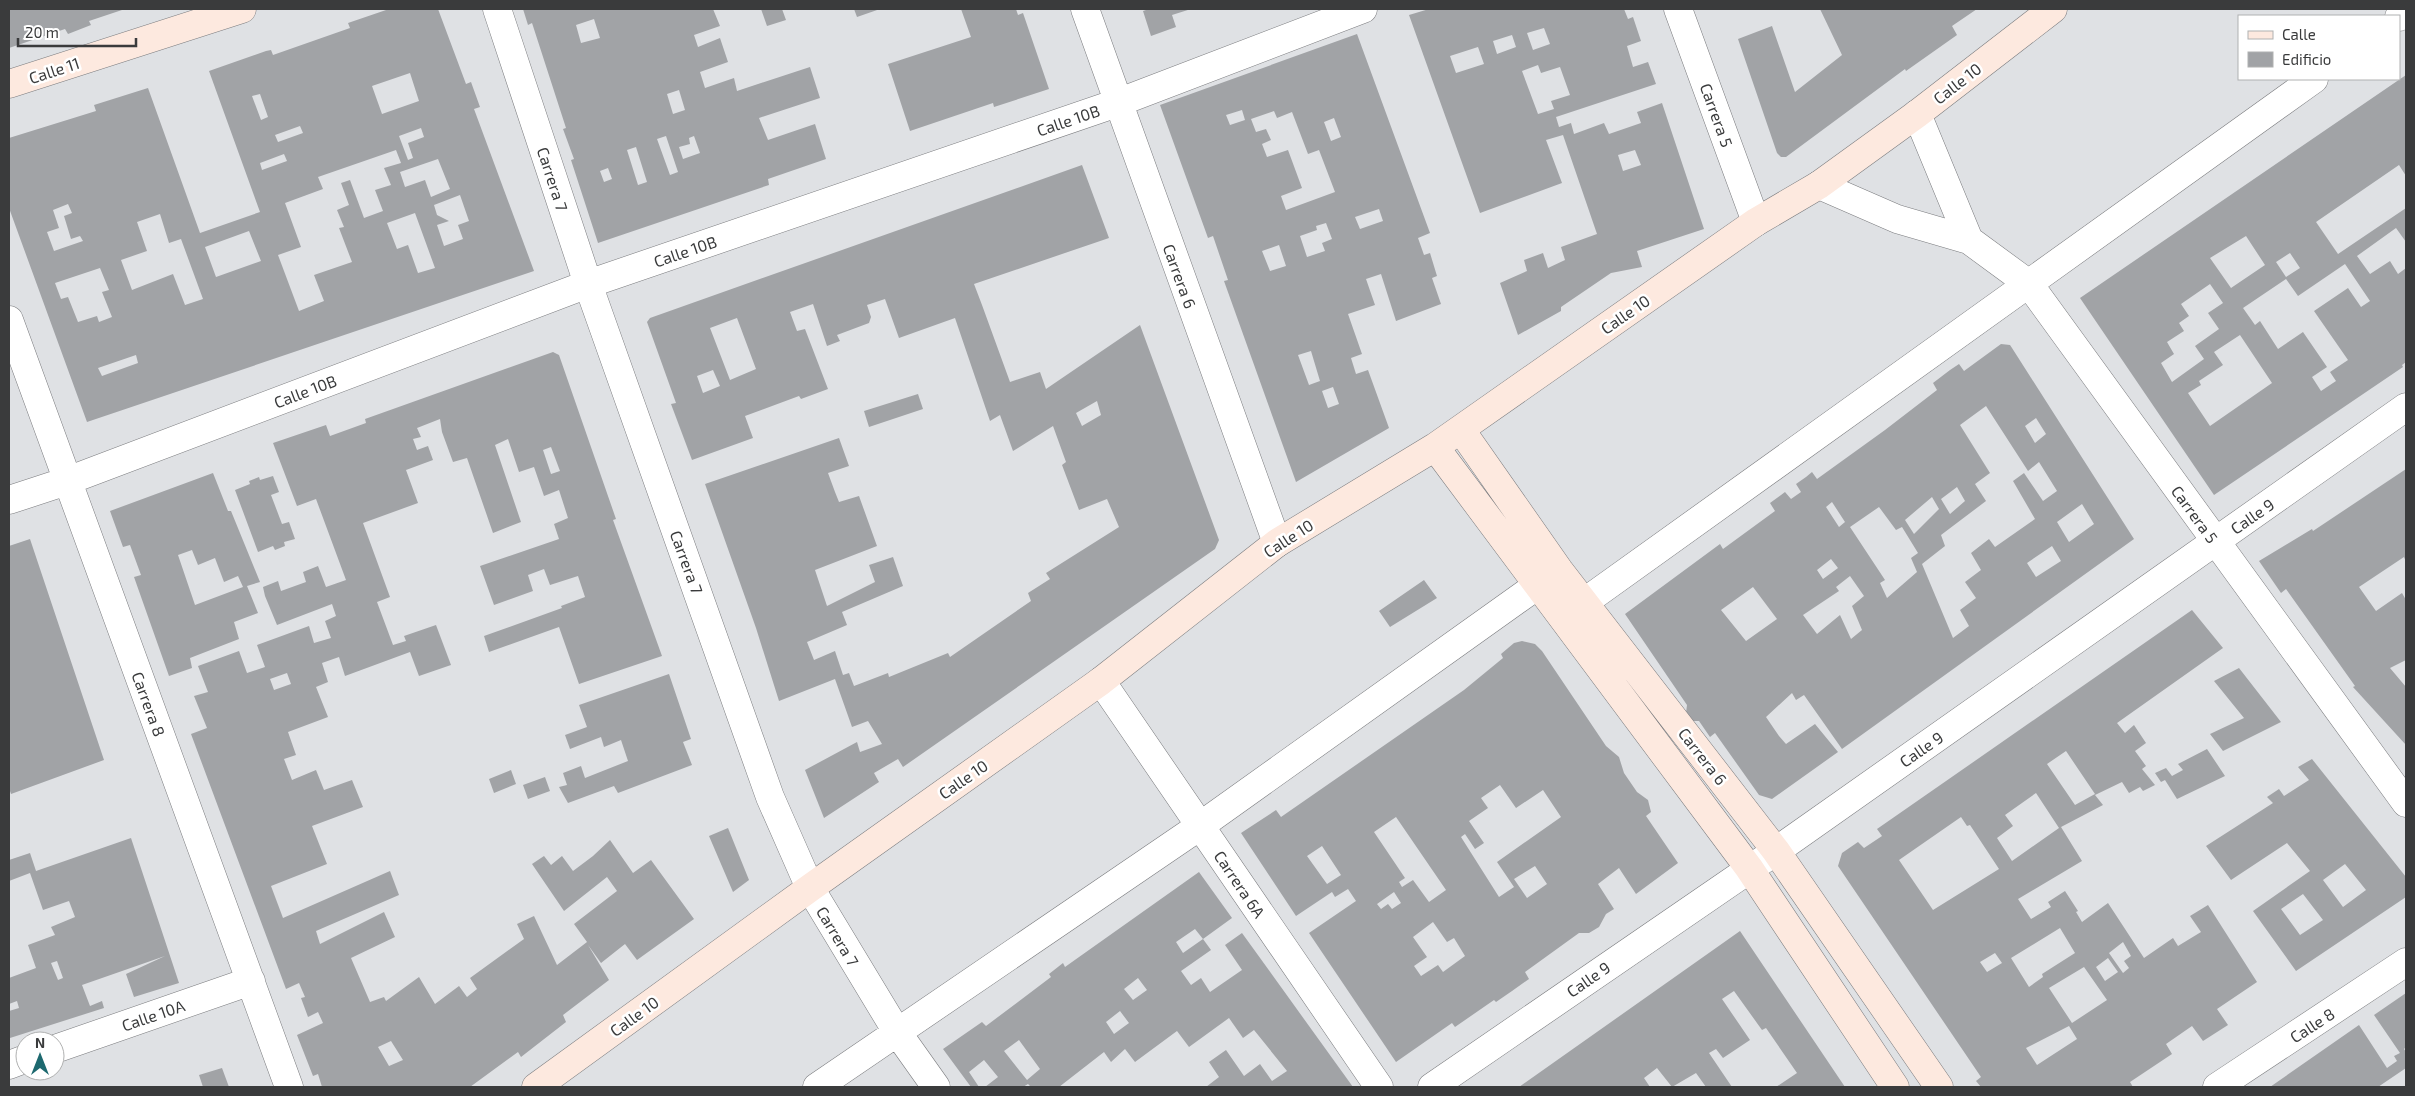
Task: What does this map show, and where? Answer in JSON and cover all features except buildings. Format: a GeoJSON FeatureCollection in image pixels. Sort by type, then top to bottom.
{"type":"FeatureCollection","features":[{"type":"Feature","properties":{"kind":"main road","name":"Calle 11"},"geometry":{"type":"LineString","coordinates":[[9,84],[242,9]]}},
{"type":"Feature","properties":{"kind":"main road","name":"Calle 10"},"geometry":{"type":"LineString","coordinates":[[536,1087],[810,888],[1101,681],[1277,543],[1462,430],[1756,222],[1819,185],[1917,114],[2053,9]]}},
{"type":"Feature","properties":{"kind":"main road","name":"Carrera 6"},"geometry":{"type":"LineString","coordinates":[[1462,430],[1548,578],[1561,618],[1749,868],[1895,1087]]}},
{"type":"Feature","properties":{"kind":"main road","name":"Carrera 6"},"geometry":{"type":"LineString","coordinates":[[1435,447],[1548,578],[1584,603],[1776,851],[1938,1087]]}},
{"type":"Feature","properties":{"kind":"street","name":"Carrera 7"},"geometry":{"type":"LineString","coordinates":[[496,9],[588,284],[770,796],[810,888],[897,1032],[936,1087]]}},
{"type":"Feature","properties":{"kind":"street","name":"Carrera 6"},"geometry":{"type":"LineString","coordinates":[[1085,9],[1117,103],[1277,543]]}},
{"type":"Feature","properties":{"kind":"street","name":"Calle 10B"},"geometry":{"type":"LineString","coordinates":[[9,500],[67,481],[588,284],[1117,103],[1363,9]]}},
{"type":"Feature","properties":{"kind":"street","name":"Carrera 5"},"geometry":{"type":"LineString","coordinates":[[1678,9],[1756,222]]}},
{"type":"Feature","properties":{"kind":"street"},"geometry":{"type":"LineString","coordinates":[[1561,618],[2313,80]]}},
{"type":"Feature","properties":{"kind":"street"},"geometry":{"type":"LineString","coordinates":[[1917,114],[1969,240]]}},
{"type":"Feature","properties":{"kind":"street","name":"Carrera 5"},"geometry":{"type":"LineString","coordinates":[[1819,185],[1897,219],[1969,240],[2030,284],[2406,803]]}},
{"type":"Feature","properties":{"kind":"street","name":"Carrera 8"},"geometry":{"type":"LineString","coordinates":[[9,320],[289,1087]]}},
{"type":"Feature","properties":{"kind":"street","name":"Calle 9"},"geometry":{"type":"LineString","coordinates":[[1432,1087],[1776,851],[2406,407]]}},
{"type":"Feature","properties":{"kind":"street"},"geometry":{"type":"LineString","coordinates":[[817,1087],[1200,826],[1548,578]]}},
{"type":"Feature","properties":{"kind":"street","name":"Carrera 6A"},"geometry":{"type":"LineString","coordinates":[[1101,681],[1379,1087]]}},
{"type":"Feature","properties":{"kind":"street","name":"Calle 8"},"geometry":{"type":"LineString","coordinates":[[2217,1087],[2406,962]]}},
{"type":"Feature","properties":{"kind":"street","name":"Calle 10A"},"geometry":{"type":"LineString","coordinates":[[65,1046],[251,981]]}}]}
